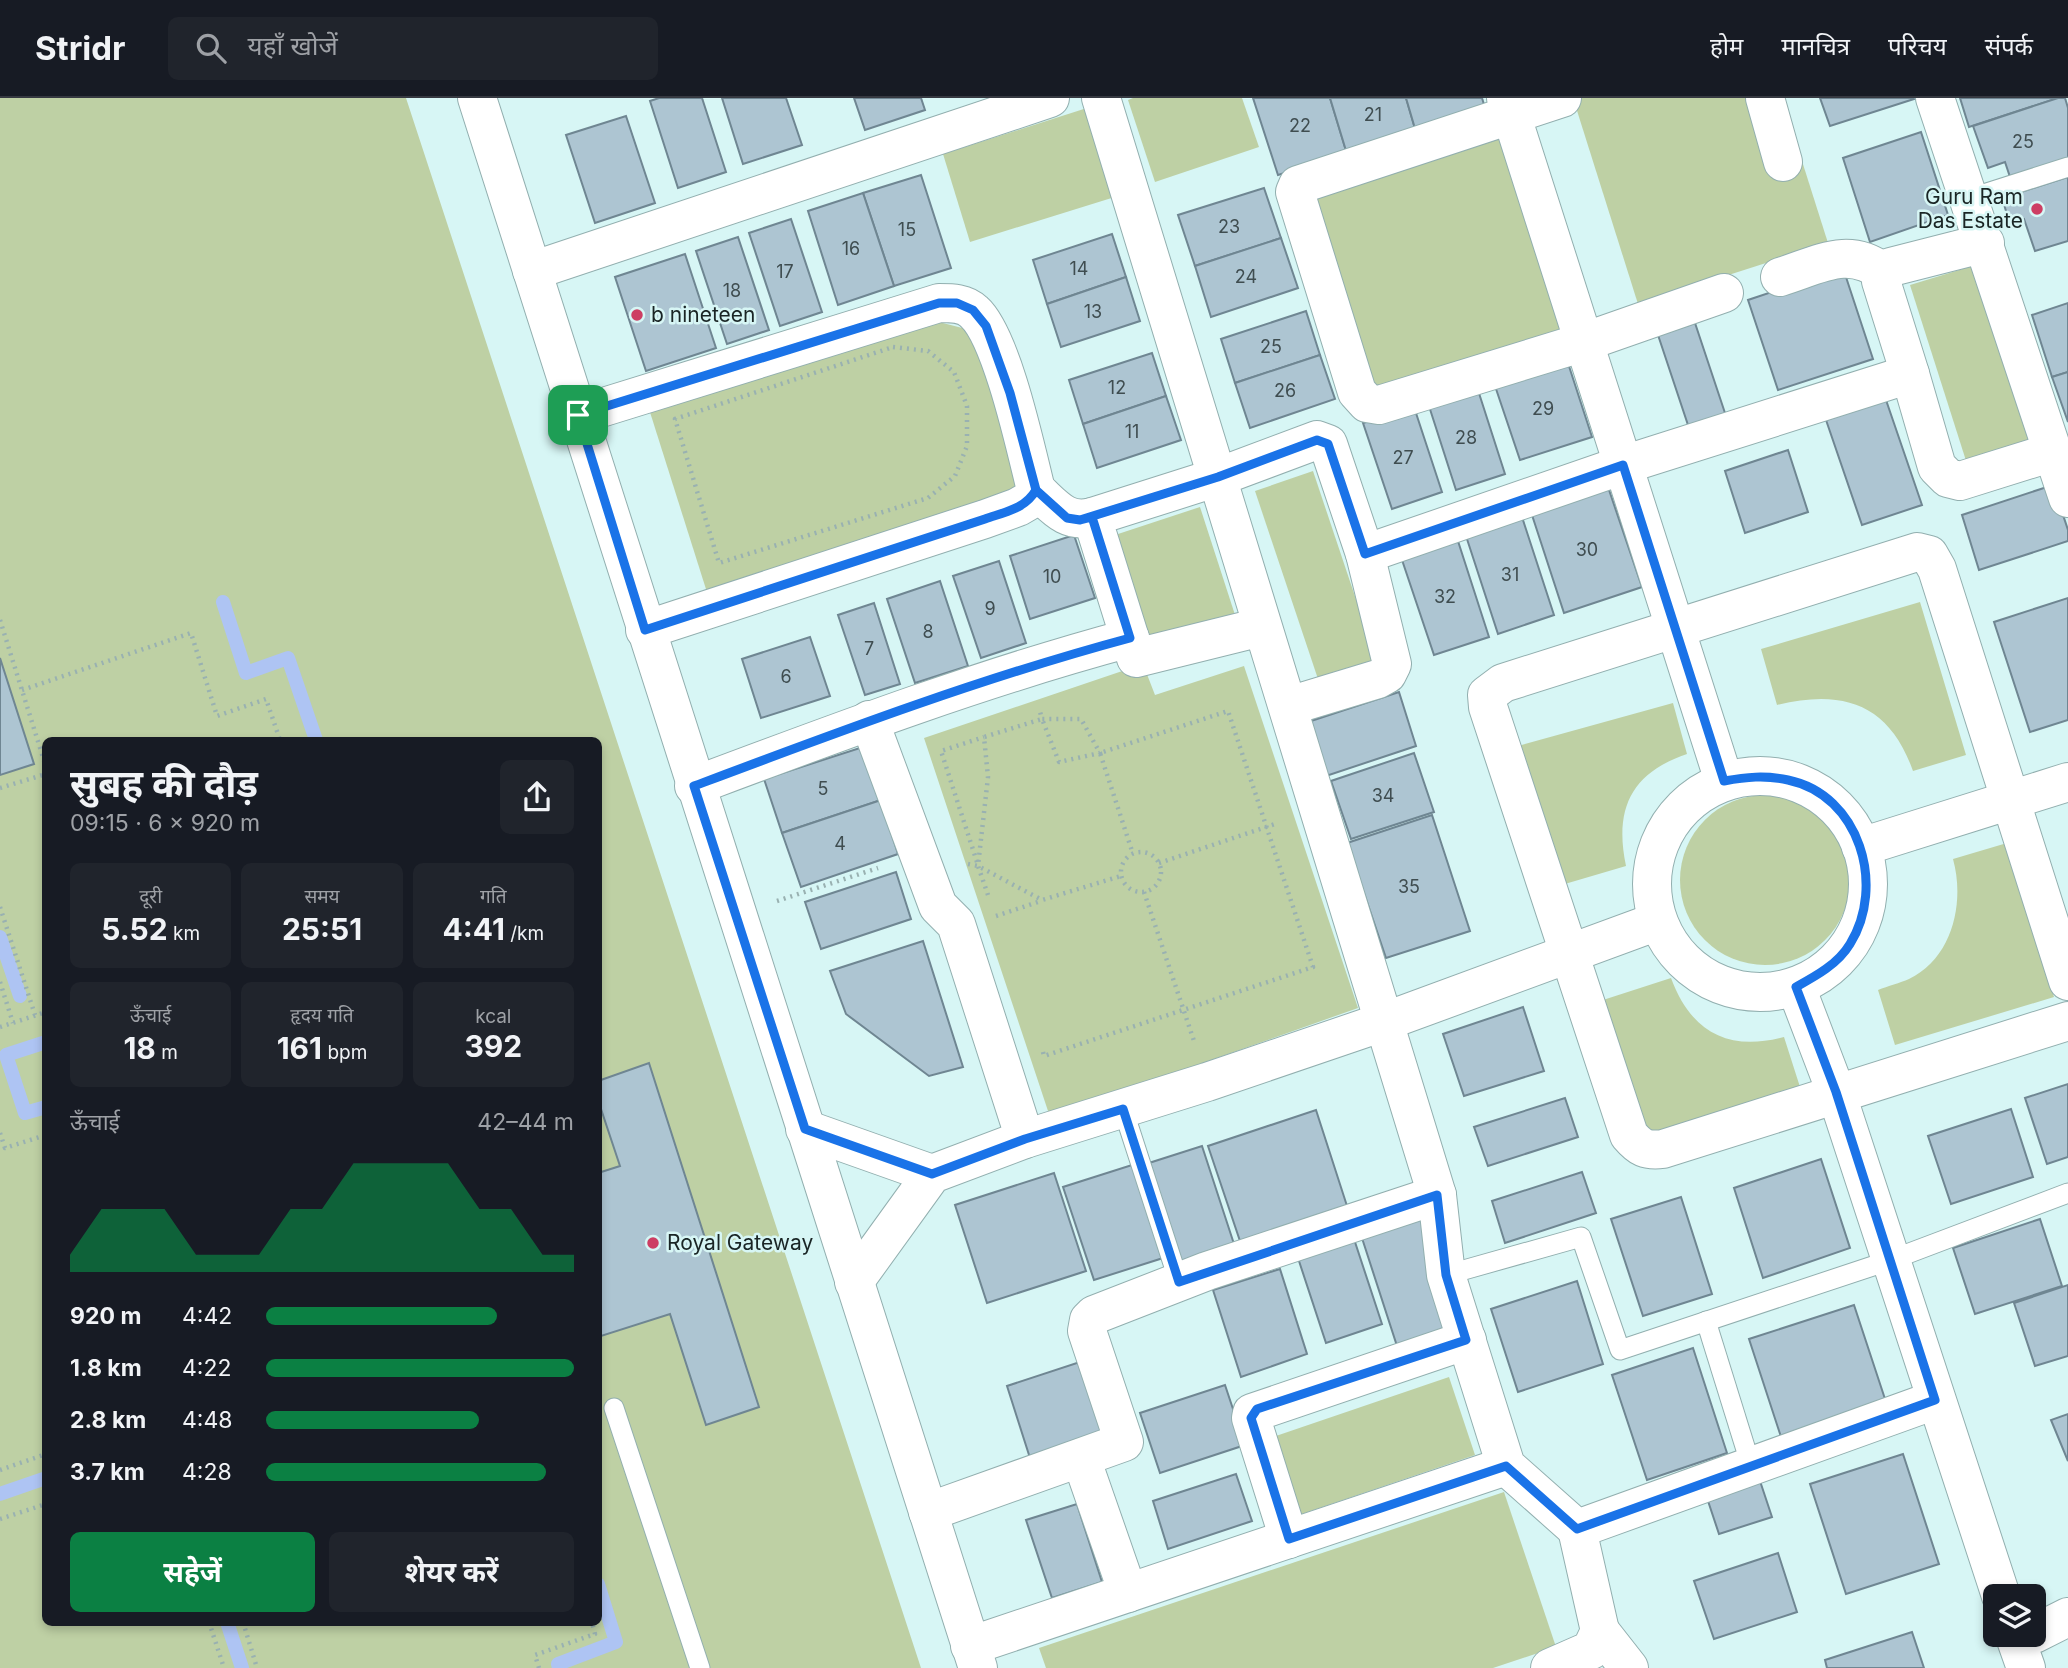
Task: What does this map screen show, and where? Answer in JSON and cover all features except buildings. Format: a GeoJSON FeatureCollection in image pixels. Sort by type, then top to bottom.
{"type":"FeatureCollection","features":[{"type":"Feature","properties":{"kind":"street"},"geometry":{"type":"LineString","coordinates":[[477,98],[694,786],[974,1657],[1128,1593],[1506,1466]]}},
{"type":"Feature","properties":{"kind":"street"},"geometry":{"type":"LineString","coordinates":[[533,271],[999,106],[1050,98]]}},
{"type":"Feature","properties":{"kind":"street"},"geometry":{"type":"LineString","coordinates":[[1101,98],[1218,477],[1261,627],[1289,706],[1386,1021],[1437,1195],[1446,1275],[1506,1466],[1577,1529],[1600,1631],[1629,1668]]}},
{"type":"Feature","properties":{"kind":"street"},"geometry":{"type":"LineString","coordinates":[[1562,98],[1509,107],[1298,185],[1295,192],[1357,392],[1367,403],[1379,405],[1584,342],[1724,293]]}},
{"type":"Feature","properties":{"kind":"street"},"geometry":{"type":"LineString","coordinates":[[1765,98],[1783,162]]}},
{"type":"Feature","properties":{"kind":"street"},"geometry":{"type":"LineString","coordinates":[[1935,98],[1971,198],[2068,498]]}},
{"type":"Feature","properties":{"kind":"street"},"geometry":{"type":"LineString","coordinates":[[1509,107],[1724,781]]}},
{"type":"Feature","properties":{"kind":"street"},"geometry":{"type":"LineString","coordinates":[[1985,243],[1891,267],[1884,273],[1881,281],[1937,467],[1948,478],[1961,481],[2053,452]]}},
{"type":"Feature","properties":{"kind":"street"},"geometry":{"type":"LineString","coordinates":[[1780,277],[1842,258],[1859,258],[1884,273]]}},
{"type":"Feature","properties":{"kind":"street"},"geometry":{"type":"LineString","coordinates":[[578,415],[939,303],[957,303],[973,310],[986,326],[1010,393],[1036,490],[1067,518],[1080,520],[1092,517],[1324,440],[1328,444],[1365,554],[1391,658],[1391,668],[1378,678],[1289,706]]}},
{"type":"Feature","properties":{"kind":"street"},"geometry":{"type":"LineString","coordinates":[[1365,554],[1907,365]]}},
{"type":"Feature","properties":{"kind":"street"},"geometry":{"type":"LineString","coordinates":[[1815,384],[1907,365]]}},
{"type":"Feature","properties":{"kind":"street"},"geometry":{"type":"LineString","coordinates":[[645,630],[985,519],[1018,507],[1030,500],[1036,490]]}},
{"type":"Feature","properties":{"kind":"street"},"geometry":{"type":"LineString","coordinates":[[1092,517],[1136,658],[1261,627]]}},
{"type":"Feature","properties":{"kind":"street"},"geometry":{"type":"LineString","coordinates":[[2068,981],[2013,799],[1937,569],[1929,555],[1917,552],[1675,628],[1503,683],[1487,695],[1488,707],[1629,1135],[1638,1146],[1649,1150],[1664,1149],[1836,1092],[2060,1026],[2068,1021]]}},
{"type":"Feature","properties":{"kind":"street"},"geometry":{"type":"LineString","coordinates":[[694,786],[869,720],[1057,657],[1130,638]]}},
{"type":"Feature","properties":{"kind":"street"},"geometry":{"type":"LineString","coordinates":[[869,720],[938,906],[956,924],[1025,1139]]}},
{"type":"Feature","properties":{"kind":"street"},"geometry":{"type":"LineString","coordinates":[[1757,775],[1790,780],[1820,795],[1845,818],[1861,847],[1868,880],[1864,915],[1849,946],[1825,970],[1796,987],[1763,993],[1730,988],[1699,974],[1674,951],[1658,921],[1651,888],[1660,843],[1671,823],[1694,798],[1724,781],[1757,775]]}},
{"type":"Feature","properties":{"kind":"street"},"geometry":{"type":"LineString","coordinates":[[1861,847],[2068,782]]}},
{"type":"Feature","properties":{"kind":"street"},"geometry":{"type":"LineString","coordinates":[[855,1282],[932,1174],[1025,1139],[1207,1082],[1386,1021],[1658,921]]}},
{"type":"Feature","properties":{"kind":"street"},"geometry":{"type":"LineString","coordinates":[[1796,987],[1836,1092],[1997,1584]]}},
{"type":"Feature","properties":{"kind":"street"},"geometry":{"type":"LineString","coordinates":[[805,1129],[932,1174]]}},
{"type":"Feature","properties":{"kind":"street"},"geometry":{"type":"LineString","coordinates":[[928,1512],[1124,1441],[1087,1331],[1089,1320],[1179,1282],[1437,1195]]}},
{"type":"Feature","properties":{"kind":"street"},"geometry":{"type":"LineString","coordinates":[[1289,1539],[1251,1418],[1252,1413],[1257,1409],[1466,1340]]}},
{"type":"Feature","properties":{"kind":"street"},"geometry":{"type":"LineString","coordinates":[[1577,1529],[1935,1400]]}},
{"type":"Feature","properties":{"kind":"street"},"geometry":{"type":"LineString","coordinates":[[1081,1458],[1128,1593]]}},
{"type":"Feature","properties":{"kind":"street"},"geometry":{"type":"LineString","coordinates":[[2046,1630],[2068,1617]]}},
{"type":"Feature","properties":{"kind":"street"},"geometry":{"type":"LineString","coordinates":[[1550,1668],[1591,1650],[1600,1631]]}},
{"type":"Feature","properties":{"kind":"lane"},"geometry":{"type":"LineString","coordinates":[[1971,198],[2068,167]]}},
{"type":"Feature","properties":{"kind":"lane"},"geometry":{"type":"LineString","coordinates":[[1123,1109],[1179,1282]]}},
{"type":"Feature","properties":{"kind":"lane"},"geometry":{"type":"LineString","coordinates":[[1446,1275],[1581,1237],[1620,1350],[1891,1260],[2068,1193]]}},
{"type":"Feature","properties":{"kind":"lane"},"geometry":{"type":"LineString","coordinates":[[1706,1321],[1751,1466]]}},
{"type":"Feature","properties":{"kind":"lane"},"geometry":{"type":"LineString","coordinates":[[614,1408],[700,1668]]}},
{"type":"Feature","properties":{"kind":"path"},"geometry":{"type":"LineString","coordinates":[[893,347],[928,351],[954,372],[967,406],[967,446],[955,476],[928,498],[719,563],[675,419],[846,361],[893,347]]}},
{"type":"Feature","properties":{"kind":"path"},"geometry":{"type":"LineString","coordinates":[[0,620],[42,754]]}},
{"type":"Feature","properties":{"kind":"path"},"geometry":{"type":"LineString","coordinates":[[22,690],[191,634],[217,716],[266,699],[279,737]]}},
{"type":"Feature","properties":{"kind":"path"},"geometry":{"type":"LineString","coordinates":[[1040,1043],[1044,1056],[1312,967],[1228,711],[1100,753],[1059,762],[1042,719]]}},
{"type":"Feature","properties":{"kind":"path"},"geometry":{"type":"LineString","coordinates":[[1000,929],[941,751],[1042,719],[1081,719],[1100,753],[1133,854]]}},
{"type":"Feature","properties":{"kind":"path"},"geometry":{"type":"LineString","coordinates":[[978,866],[988,777],[984,737]]}},
{"type":"Feature","properties":{"kind":"path"},"geometry":{"type":"LineString","coordinates":[[0,788],[42,775]]}},
{"type":"Feature","properties":{"kind":"path"},"geometry":{"type":"LineString","coordinates":[[1159,863],[1320,809]]}},
{"type":"Feature","properties":{"kind":"path"},"geometry":{"type":"LineString","coordinates":[[1148,852],[1159,863],[1162,872],[1159,881],[1144,892],[1134,891],[1121,876],[1121,867],[1133,854],[1148,852]]}},
{"type":"Feature","properties":{"kind":"path"},"geometry":{"type":"LineString","coordinates":[[1144,892],[1207,1082]]}},
{"type":"Feature","properties":{"kind":"path"},"geometry":{"type":"LineString","coordinates":[[995,916],[1042,900]]}},
{"type":"Feature","properties":{"kind":"path"},"geometry":{"type":"LineString","coordinates":[[0,907],[35,1015]]}},
{"type":"Feature","properties":{"kind":"path"},"geometry":{"type":"LineString","coordinates":[[0,982],[13,1023]]}},
{"type":"Feature","properties":{"kind":"path"},"geometry":{"type":"LineString","coordinates":[[0,1027],[42,1013]]}},
{"type":"Feature","properties":{"kind":"path"},"geometry":{"type":"LineString","coordinates":[[0,1133],[5,1148],[42,1136]]}},
{"type":"Feature","properties":{"kind":"path"},"geometry":{"type":"LineString","coordinates":[[0,1470],[42,1455]]}},
{"type":"Feature","properties":{"kind":"path"},"geometry":{"type":"LineString","coordinates":[[0,1519],[42,1505]]}},
{"type":"Feature","properties":{"kind":"path"},"geometry":{"type":"LineString","coordinates":[[210,1626],[224,1668]]}},
{"type":"Feature","properties":{"kind":"path"},"geometry":{"type":"LineString","coordinates":[[244,1626],[257,1668]]}},
{"type":"Feature","properties":{"kind":"path"},"geometry":{"type":"LineString","coordinates":[[539,1668],[535,1655],[595,1634],[593,1626]]}},
{"type":"Feature","properties":{"kind":"green space"},"geometry":{"type":"Polygon","coordinates":[[[0,98],[406,98],[921,1668],[0,1668],[0,98]]]}},
{"type":"Feature","properties":{"kind":"green space"},"geometry":{"type":"Polygon","coordinates":[[[1242,98],[1259,147],[1155,182],[1128,100],[1242,98]]]}},
{"type":"Feature","properties":{"kind":"green space"},"geometry":{"type":"Polygon","coordinates":[[[1573,98],[1782,98],[1828,243],[1638,304],[1573,98]]]}},
{"type":"Feature","properties":{"kind":"green space"},"geometry":{"type":"Polygon","coordinates":[[[1090,107],[1118,196],[970,242],[943,154],[1090,107]]]}},
{"type":"Feature","properties":{"kind":"green space"},"geometry":{"type":"Polygon","coordinates":[[[1497,129],[1563,337],[1373,397],[1307,189],[1497,129]]]}},
{"type":"Feature","properties":{"kind":"green space"},"geometry":{"type":"Polygon","coordinates":[[[1979,264],[2036,445],[1968,467],[1910,285],[1979,264]]]}},
{"type":"Feature","properties":{"kind":"green space"},"geometry":{"type":"Polygon","coordinates":[[[935,321],[974,331],[1038,439],[1010,507],[711,605],[649,409],[935,321]]]}},
{"type":"Feature","properties":{"kind":"green space"},"geometry":{"type":"Polygon","coordinates":[[[1313,471],[1376,659],[1318,679],[1255,491],[1313,471]]]}},
{"type":"Feature","properties":{"kind":"green space"},"geometry":{"type":"Polygon","coordinates":[[[1200,507],[1236,618],[1150,645],[1115,535],[1200,507]]]}},
{"type":"Feature","properties":{"kind":"green space"},"geometry":{"type":"Polygon","coordinates":[[[1920,602],[1966,755],[1913,771],[1891,730],[1877,716],[1860,706],[1822,699],[1777,705],[1761,649],[1920,602]]]}},
{"type":"Feature","properties":{"kind":"green space"},"geometry":{"type":"Polygon","coordinates":[[[1143,664],[1155,695],[1244,666],[1358,1008],[1050,1117],[924,738],[1143,664]]]}},
{"type":"Feature","properties":{"kind":"green space"},"geometry":{"type":"Polygon","coordinates":[[[1673,703],[1687,754],[1652,772],[1631,796],[1623,827],[1626,866],[1558,886],[1518,746],[1673,703]]]}},
{"type":"Feature","properties":{"kind":"green space"},"geometry":{"type":"Polygon","coordinates":[[[1765,795],[1798,801],[1825,820],[1844,847],[1850,880],[1844,913],[1825,940],[1798,959],[1765,965],[1732,959],[1705,940],[1686,913],[1680,880],[1686,847],[1705,820],[1732,801],[1765,795]]]}},
{"type":"Feature","properties":{"kind":"green space"},"geometry":{"type":"Polygon","coordinates":[[[2007,843],[2054,997],[1895,1045],[1878,990],[1909,979],[1924,970],[1945,943],[1956,910],[1953,859],[2007,843]]]}},
{"type":"Feature","properties":{"kind":"green space"},"geometry":{"type":"Polygon","coordinates":[[[1671,978],[1689,1012],[1714,1033],[1746,1042],[1784,1037],[1800,1087],[1648,1138],[1603,1000],[1671,978]]]}},
{"type":"Feature","properties":{"kind":"green space"},"geometry":{"type":"Polygon","coordinates":[[[1449,1377],[1475,1455],[1296,1516],[1270,1438],[1449,1377]]]}},
{"type":"Feature","properties":{"kind":"green space"},"geometry":{"type":"Polygon","coordinates":[[[1504,1492],[1556,1647],[1493,1668],[1046,1668],[1039,1648],[1504,1492]]]}},
{"type":"Feature","properties":{"kind":"waterway"},"geometry":{"type":"LineString","coordinates":[[223,602],[246,673],[288,658],[315,737]]}},
{"type":"Feature","properties":{"kind":"waterway"},"geometry":{"type":"LineString","coordinates":[[0,937],[20,996]]}},
{"type":"Feature","properties":{"kind":"waterway"},"geometry":{"type":"LineString","coordinates":[[42,1043],[6,1055],[25,1113],[42,1108]]}},
{"type":"Feature","properties":{"kind":"waterway"},"geometry":{"type":"LineString","coordinates":[[0,1494],[42,1479]]}},
{"type":"Feature","properties":{"kind":"waterway"},"geometry":{"type":"LineString","coordinates":[[559,1668],[558,1664],[616,1642],[602,1597]]}},
{"type":"Feature","properties":{"kind":"waterway"},"geometry":{"type":"LineString","coordinates":[[228,1626],[242,1668]]}},
{"type":"Feature","properties":{"kind":"place","name":"Guru Ram Das Estate"},"geometry":{"type":"Point","coordinates":[2037,209]}},
{"type":"Feature","properties":{"kind":"place","name":"b nineteen"},"geometry":{"type":"Point","coordinates":[637,315]}},
{"type":"Feature","properties":{"kind":"place","name":"Royal Gateway"},"geometry":{"type":"Point","coordinates":[653,1243]}},
{"type":"Feature","properties":{"kind":"route"},"geometry":{"type":"LineString","coordinates":[[578,415],[645,630],[985,519],[1018,507],[1030,500],[1036,490],[1067,518],[1080,520],[1218,477],[1317,440],[1324,440],[1328,444],[1365,554],[1623,465],[1724,781],[1757,775],[1790,780],[1820,795],[1845,818],[1861,847],[1868,880],[1864,915],[1849,946],[1825,970],[1796,987],[1836,1092],[1935,1400],[1577,1529],[1506,1466],[1289,1539],[1251,1418],[1252,1413],[1257,1409],[1466,1340],[1446,1275],[1437,1195],[1179,1282],[1123,1109],[1025,1139],[932,1174],[805,1129],[694,786],[869,720],[1057,657],[1130,638],[1092,517],[1080,520],[1067,518],[1036,490],[1010,393],[986,326],[973,310],[957,303],[939,303],[578,415]]}}]}
